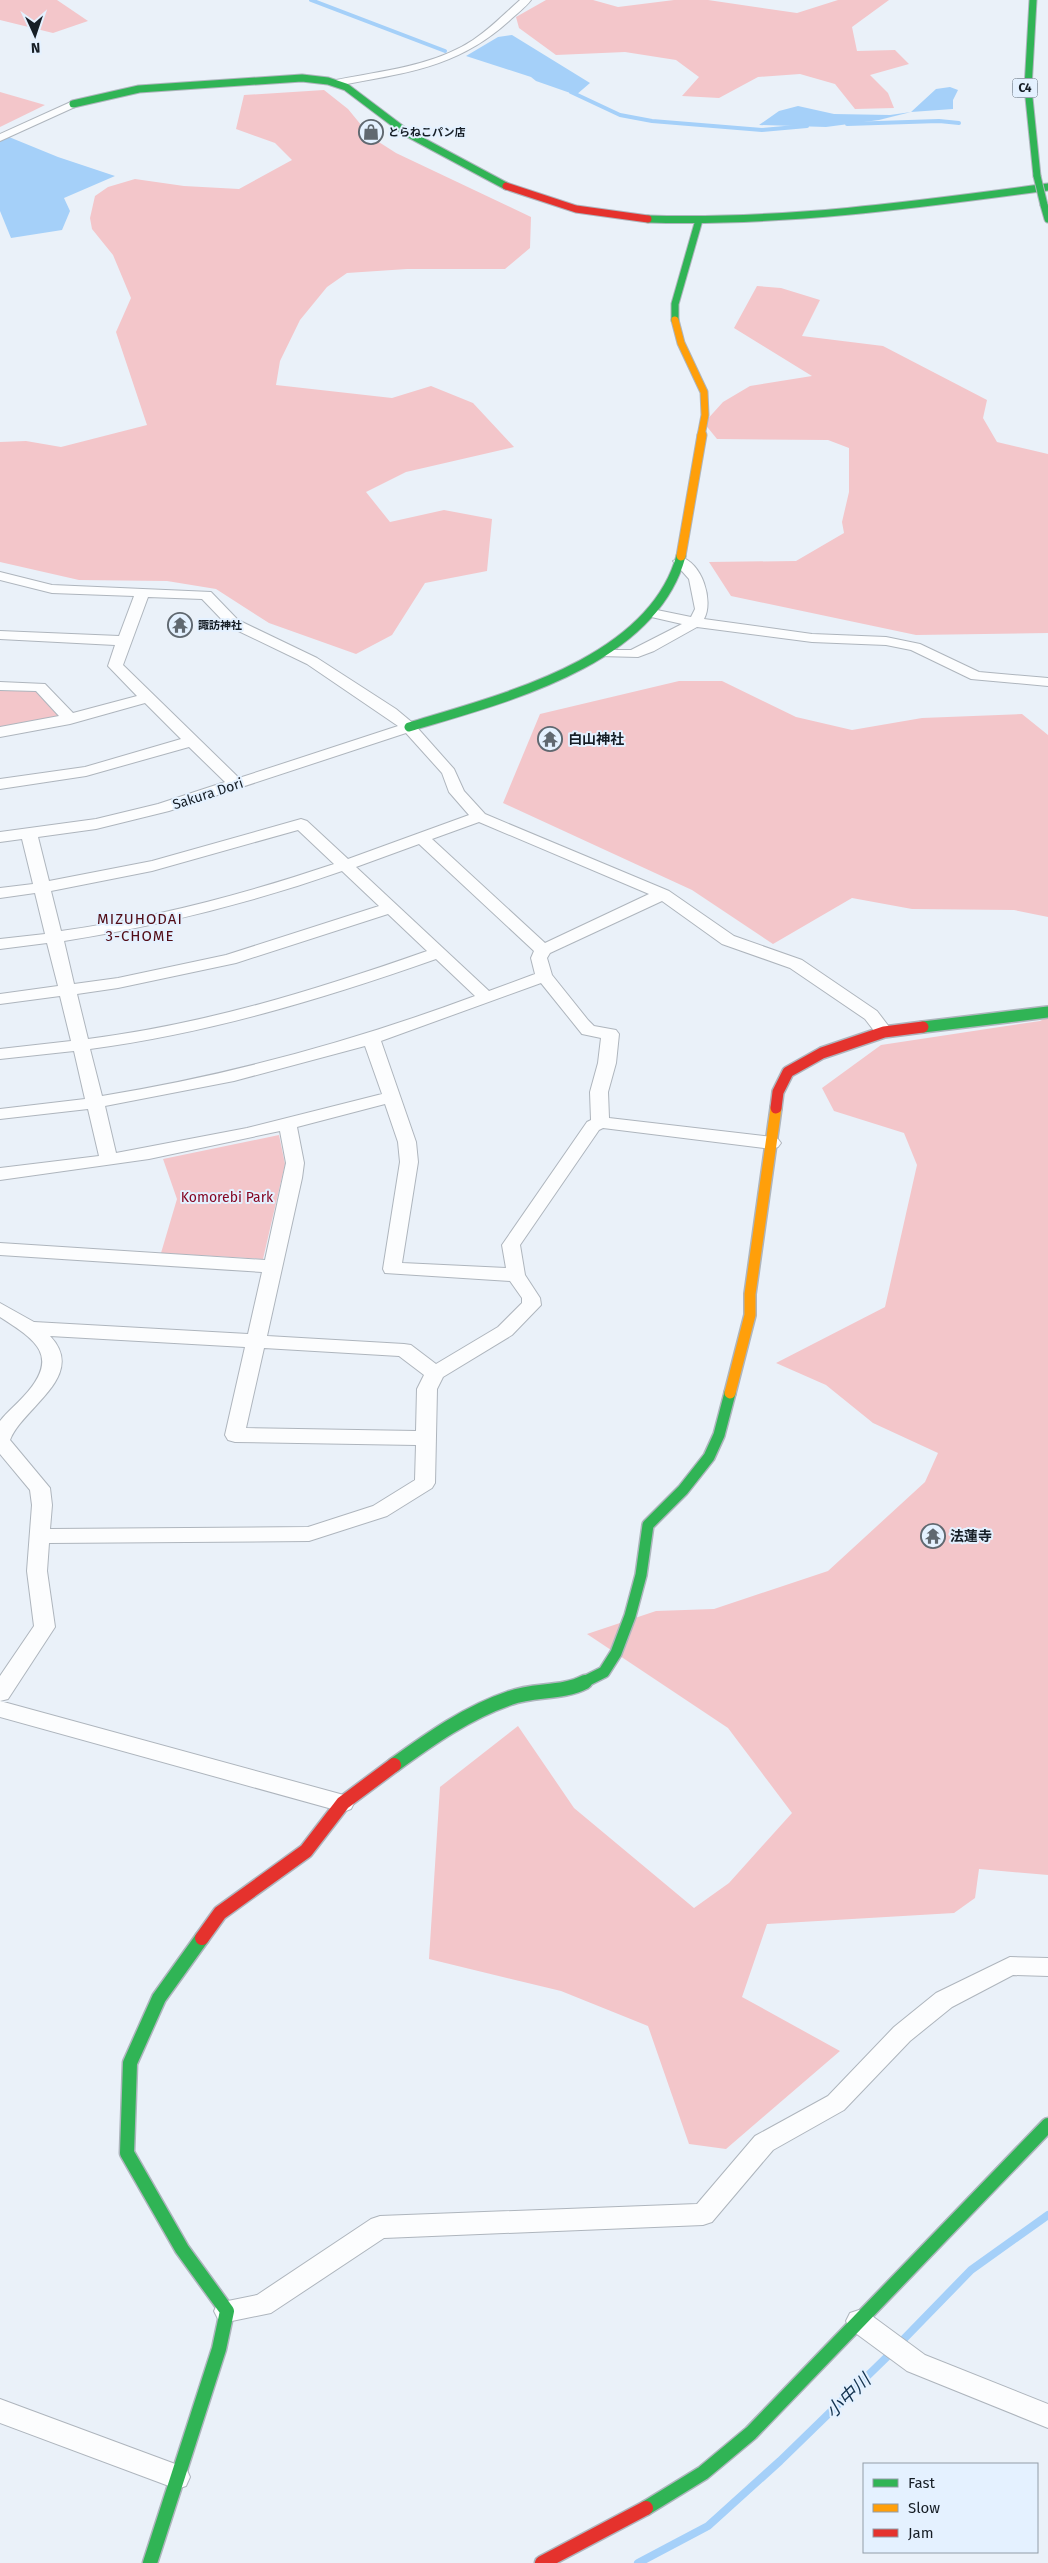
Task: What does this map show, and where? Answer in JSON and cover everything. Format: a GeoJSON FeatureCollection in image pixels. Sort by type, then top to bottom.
{"type":"FeatureCollection","features":[{"type":"Feature","properties":{"kind":"main road","name":"C4"},"geometry":{"type":"LineString","coordinates":[[1034,0],[1027,36],[1025,85],[1029,134],[1048,219]]}},
{"type":"Feature","properties":{"kind":"main road"},"geometry":{"type":"LineString","coordinates":[[73,104],[139,89],[225,82],[302,78],[336,83],[354,92],[390,123],[423,143],[499,182],[540,200],[593,214],[653,219],[698,220],[854,212],[1048,187]]}},
{"type":"Feature","properties":{"kind":"main road"},"geometry":{"type":"LineString","coordinates":[[409,727],[549,680],[604,653],[633,631],[652,613],[674,579],[680,561],[705,415],[704,392],[681,344],[674,323],[675,304],[698,220]]}},
{"type":"Feature","properties":{"kind":"main road"},"geometry":{"type":"LineString","coordinates":[[150,2563],[219,2349],[227,2312],[182,2249],[127,2153],[130,2063],[159,1998],[220,1913],[306,1851],[343,1803],[416,1749],[480,1710],[512,1697],[575,1687],[604,1672],[616,1653],[630,1616],[641,1575],[648,1525],[683,1490],[709,1458],[719,1434],[750,1316],[750,1294],[778,1092],[788,1072],[822,1053],[884,1032],[1048,1012]]}},
{"type":"Feature","properties":{"kind":"main road"},"geometry":{"type":"LineString","coordinates":[[542,2563],[648,2507],[703,2472],[751,2433],[1048,2125]]}},
{"type":"Feature","properties":{"kind":"street"},"geometry":{"type":"LineString","coordinates":[[336,83],[414,66],[467,48],[477,42],[526,0]]}},
{"type":"Feature","properties":{"kind":"street"},"geometry":{"type":"LineString","coordinates":[[0,138],[73,104]]}},
{"type":"Feature","properties":{"kind":"street"},"geometry":{"type":"LineString","coordinates":[[604,653],[633,654],[649,648],[695,622],[702,609],[696,578],[680,561]]}},
{"type":"Feature","properties":{"kind":"street"},"geometry":{"type":"LineString","coordinates":[[0,576],[52,589],[206,595],[233,623],[312,661],[391,712],[409,727],[449,772],[457,792],[479,817],[663,894],[728,940],[796,964],[871,1015],[884,1032]]}},
{"type":"Feature","properties":{"kind":"street"},"geometry":{"type":"LineString","coordinates":[[142,593],[115,666],[237,785]]}},
{"type":"Feature","properties":{"kind":"street"},"geometry":{"type":"LineString","coordinates":[[652,613],[695,622],[812,638],[886,641],[916,647],[976,676],[1048,682]]}},
{"type":"Feature","properties":{"kind":"street"},"geometry":{"type":"LineString","coordinates":[[0,635],[125,641]]}},
{"type":"Feature","properties":{"kind":"street"},"geometry":{"type":"LineString","coordinates":[[0,686],[40,687],[70,720]]}},
{"type":"Feature","properties":{"kind":"street"},"geometry":{"type":"LineString","coordinates":[[0,732],[70,720],[148,698]]}},
{"type":"Feature","properties":{"kind":"street","name":"Sakura Dori"},"geometry":{"type":"LineString","coordinates":[[0,837],[124,818],[162,808],[237,785],[409,727]]}},
{"type":"Feature","properties":{"kind":"street"},"geometry":{"type":"LineString","coordinates":[[0,784],[86,771],[192,741]]}},
{"type":"Feature","properties":{"kind":"street"},"geometry":{"type":"LineString","coordinates":[[0,944],[54,938],[172,916],[254,895],[479,817]]}},
{"type":"Feature","properties":{"kind":"street"},"geometry":{"type":"LineString","coordinates":[[0,893],[122,874],[216,852],[300,824],[486,997]]}},
{"type":"Feature","properties":{"kind":"street"},"geometry":{"type":"LineString","coordinates":[[28,834],[109,1160]]}},
{"type":"Feature","properties":{"kind":"street"},"geometry":{"type":"LineString","coordinates":[[421,837],[543,950]]}},
{"type":"Feature","properties":{"kind":"street"},"geometry":{"type":"LineString","coordinates":[[600,1122],[599,1092],[607,1062],[610,1034],[588,1030],[544,976],[539,958],[543,950],[663,894]]}},
{"type":"Feature","properties":{"kind":"street"},"geometry":{"type":"LineString","coordinates":[[0,999],[118,983],[230,959],[390,908]]}},
{"type":"Feature","properties":{"kind":"street"},"geometry":{"type":"LineString","coordinates":[[0,1054],[80,1046],[205,1024],[273,1007],[437,953]]}},
{"type":"Feature","properties":{"kind":"street"},"geometry":{"type":"LineString","coordinates":[[0,1114],[94,1102],[226,1077],[371,1038],[544,976]]}},
{"type":"Feature","properties":{"kind":"street"},"geometry":{"type":"LineString","coordinates":[[371,1038],[407,1142],[409,1162],[392,1269],[516,1275]]}},
{"type":"Feature","properties":{"kind":"street"},"geometry":{"type":"LineString","coordinates":[[0,1174],[109,1160],[217,1141],[393,1097]]}},
{"type":"Feature","properties":{"kind":"street"},"geometry":{"type":"LineString","coordinates":[[40,1536],[309,1534],[380,1511],[425,1483],[427,1389],[435,1373],[505,1330],[532,1305],[531,1298],[516,1275],[511,1245],[593,1126],[600,1122],[772,1143]]}},
{"type":"Feature","properties":{"kind":"street"},"geometry":{"type":"LineString","coordinates":[[288,1124],[295,1163],[257,1343],[235,1435],[425,1438]]}},
{"type":"Feature","properties":{"kind":"street"},"geometry":{"type":"LineString","coordinates":[[0,1249],[272,1267]]}},
{"type":"Feature","properties":{"kind":"street"},"geometry":{"type":"LineString","coordinates":[[0,1309],[29,1328],[51,1349],[52,1362],[41,1391],[5,1425],[0,1440],[40,1488],[42,1505],[37,1571],[44,1627],[0,1693]]}},
{"type":"Feature","properties":{"kind":"street"},"geometry":{"type":"LineString","coordinates":[[29,1328],[257,1343],[404,1350],[435,1373]]}},
{"type":"Feature","properties":{"kind":"street"},"geometry":{"type":"LineString","coordinates":[[0,1709],[343,1803]]}},
{"type":"Feature","properties":{"kind":"street"},"geometry":{"type":"LineString","coordinates":[[227,2312],[262,2305],[380,2227],[702,2214],[764,2143],[836,2104],[902,2034],[944,2000],[1010,1966],[1048,1966]]}},
{"type":"Feature","properties":{"kind":"street"},"geometry":{"type":"LineString","coordinates":[[859,2321],[916,2363],[1048,2416]]}},
{"type":"Feature","properties":{"kind":"street"},"geometry":{"type":"LineString","coordinates":[[0,2411],[177,2477]]}},
{"type":"Feature","properties":{"kind":"green space"},"geometry":{"type":"Polygon","coordinates":[[[0,0],[57,0],[88,21],[53,33],[0,20],[0,0]]]}},
{"type":"Feature","properties":{"kind":"green space"},"geometry":{"type":"Polygon","coordinates":[[[546,0],[593,0],[618,7],[674,0],[708,0],[797,13],[838,0],[889,0],[852,27],[857,51],[895,50],[909,64],[870,75],[888,93],[894,108],[855,109],[835,84],[800,74],[758,77],[719,98],[682,96],[699,77],[676,60],[625,52],[556,55],[519,28],[516,17],[546,0]]]}},
{"type":"Feature","properties":{"kind":"green space"},"geometry":{"type":"Polygon","coordinates":[[[324,90],[348,109],[371,137],[396,153],[531,217],[530,248],[505,269],[407,269],[347,273],[327,287],[300,320],[280,361],[276,385],[392,398],[431,386],[473,403],[514,447],[406,472],[366,492],[390,522],[444,510],[492,519],[487,571],[425,583],[392,635],[356,654],[269,623],[216,589],[167,581],[79,580],[0,562],[0,442],[26,441],[61,447],[147,425],[116,332],[131,298],[113,255],[92,229],[90,218],[95,196],[108,187],[135,179],[184,186],[239,189],[292,160],[275,143],[236,129],[244,95],[324,90]]]}},
{"type":"Feature","properties":{"kind":"green space"},"geometry":{"type":"Polygon","coordinates":[[[0,92],[45,105],[0,127],[0,92]]]}},
{"type":"Feature","properties":{"kind":"green space"},"geometry":{"type":"Polygon","coordinates":[[[757,286],[781,288],[820,300],[802,336],[883,346],[987,400],[983,418],[997,442],[1048,454],[1048,633],[916,635],[731,596],[709,562],[796,561],[844,533],[842,522],[849,492],[849,448],[828,440],[717,439],[704,423],[723,402],[750,386],[812,376],[734,328],[757,286]]]}},
{"type":"Feature","properties":{"kind":"green space"},"geometry":{"type":"Polygon","coordinates":[[[679,681],[722,681],[796,717],[852,730],[922,718],[1022,714],[1048,735],[1048,917],[1014,910],[912,909],[852,898],[773,944],[692,890],[503,803],[540,714],[679,681]]]}},
{"type":"Feature","properties":{"kind":"green space"},"geometry":{"type":"Polygon","coordinates":[[[0,689],[35,690],[61,718],[0,728],[0,689]]]}},
{"type":"Feature","properties":{"kind":"green space"},"geometry":{"type":"Polygon","coordinates":[[[1048,1017],[1048,1875],[979,1869],[975,1898],[954,1913],[767,1924],[742,1997],[840,2051],[726,2149],[689,2144],[648,2026],[561,1991],[429,1959],[440,1787],[518,1726],[574,1808],[694,1908],[729,1883],[792,1813],[728,1728],[587,1634],[656,1611],[714,1609],[828,1571],[925,1482],[938,1453],[873,1423],[826,1385],[776,1363],[885,1307],[917,1165],[904,1133],[834,1111],[822,1088],[881,1045],[1040,1021],[1048,1017]]]}},
{"type":"Feature","properties":{"kind":"green space","name":"Komorebi Park"},"geometry":{"type":"Polygon","coordinates":[[[279,1135],[285,1164],[263,1259],[161,1253],[177,1199],[163,1159],[279,1135]]]}},
{"type":"Feature","properties":{"kind":"water"},"geometry":{"type":"Polygon","coordinates":[[[512,35],[590,83],[576,95],[536,81],[531,77],[466,56],[498,37],[512,35]]]}},
{"type":"Feature","properties":{"kind":"water"},"geometry":{"type":"Polygon","coordinates":[[[950,87],[958,90],[953,100],[953,109],[911,112],[936,89],[950,87]]]}},
{"type":"Feature","properties":{"kind":"water"},"geometry":{"type":"Polygon","coordinates":[[[798,106],[834,114],[890,115],[911,112],[879,120],[826,127],[759,125],[779,111],[798,106]]]}},
{"type":"Feature","properties":{"kind":"water"},"geometry":{"type":"Polygon","coordinates":[[[9,137],[58,157],[115,176],[64,198],[70,211],[62,230],[11,238],[0,211],[0,141],[9,137]]]}},
{"type":"Feature","properties":{"kind":"waterway"},"geometry":{"type":"LineString","coordinates":[[311,0],[445,51]]}},
{"type":"Feature","properties":{"kind":"waterway"},"geometry":{"type":"LineString","coordinates":[[571,92],[620,115],[652,121],[762,130],[807,126]]}},
{"type":"Feature","properties":{"kind":"waterway"},"geometry":{"type":"LineString","coordinates":[[847,124],[939,121],[959,123]]}},
{"type":"Feature","properties":{"kind":"waterway","name":"小中川"},"geometry":{"type":"LineString","coordinates":[[899,2344],[971,2270],[1048,2215]]}},
{"type":"Feature","properties":{"kind":"waterway","name":"小中川"},"geometry":{"type":"LineString","coordinates":[[638,2563],[708,2526],[780,2461],[893,2351]]}},
{"type":"Feature","properties":{"kind":"traffic: fast"},"geometry":{"type":"LineString","coordinates":[[1033,0],[1030,22],[1028,88],[1037,176]]}},
{"type":"Feature","properties":{"kind":"traffic: fast"},"geometry":{"type":"LineString","coordinates":[[73,104],[139,89],[302,78],[328,81],[346,87],[407,133],[506,186]]}},
{"type":"Feature","properties":{"kind":"traffic: fast"},"geometry":{"type":"LineString","coordinates":[[1037,176],[1044,205]]}},
{"type":"Feature","properties":{"kind":"traffic: fast"},"geometry":{"type":"LineString","coordinates":[[648,219],[748,219],[849,212],[1048,187]]}},
{"type":"Feature","properties":{"kind":"traffic: fast"},"geometry":{"type":"LineString","coordinates":[[1044,205],[1048,219]]}},
{"type":"Feature","properties":{"kind":"traffic: fast"},"geometry":{"type":"LineString","coordinates":[[675,320],[675,304],[699,220]]}},
{"type":"Feature","properties":{"kind":"traffic: fast"},"geometry":{"type":"LineString","coordinates":[[409,727],[518,692],[593,658],[625,636],[652,611],[671,581],[681,556]]}},
{"type":"Feature","properties":{"kind":"traffic: fast"},"geometry":{"type":"LineString","coordinates":[[923,1027],[1048,1012]]}},
{"type":"Feature","properties":{"kind":"traffic: fast"},"geometry":{"type":"LineString","coordinates":[[394,1765],[416,1749],[480,1710],[512,1697],[575,1687],[604,1672],[616,1653],[630,1616],[641,1575],[648,1525],[683,1490],[709,1457],[719,1435],[730,1393]]}},
{"type":"Feature","properties":{"kind":"traffic: fast"},"geometry":{"type":"LineString","coordinates":[[150,2563],[219,2349],[227,2311],[182,2249],[127,2153],[130,2063],[159,1998],[202,1938]]}},
{"type":"Feature","properties":{"kind":"traffic: fast"},"geometry":{"type":"LineString","coordinates":[[646,2508],[703,2473],[751,2433],[1048,2125]]}},
{"type":"Feature","properties":{"kind":"traffic: slow"},"geometry":{"type":"LineString","coordinates":[[675,320],[681,343],[704,392],[705,415],[681,556]]}},
{"type":"Feature","properties":{"kind":"traffic: slow"},"geometry":{"type":"LineString","coordinates":[[730,1393],[750,1315],[750,1294],[776,1108]]}},
{"type":"Feature","properties":{"kind":"traffic: jam"},"geometry":{"type":"LineString","coordinates":[[506,186],[541,199],[593,213],[648,219]]}},
{"type":"Feature","properties":{"kind":"traffic: jam"},"geometry":{"type":"LineString","coordinates":[[776,1108],[778,1092],[788,1072],[822,1053],[884,1032],[923,1027]]}},
{"type":"Feature","properties":{"kind":"traffic: jam"},"geometry":{"type":"LineString","coordinates":[[202,1938],[220,1913],[306,1851],[343,1803],[394,1765]]}},
{"type":"Feature","properties":{"kind":"traffic: jam"},"geometry":{"type":"LineString","coordinates":[[542,2563],[646,2508]]}},
{"type":"Feature","properties":{"kind":"place","name":"とらねこパン店"},"geometry":{"type":"Point","coordinates":[371,132]}},
{"type":"Feature","properties":{"kind":"place","name":"諏訪神社"},"geometry":{"type":"Point","coordinates":[180,625]}},
{"type":"Feature","properties":{"kind":"place","name":"白山神社"},"geometry":{"type":"Point","coordinates":[550,739]}},
{"type":"Feature","properties":{"kind":"place","name":"法蓮寺"},"geometry":{"type":"Point","coordinates":[933,1536]}},
{"type":"Feature","properties":{"kind":"district","name":"MIZUHODAI 3-CHOME"},"geometry":{"type":"Point","coordinates":[140,928]}}]}
